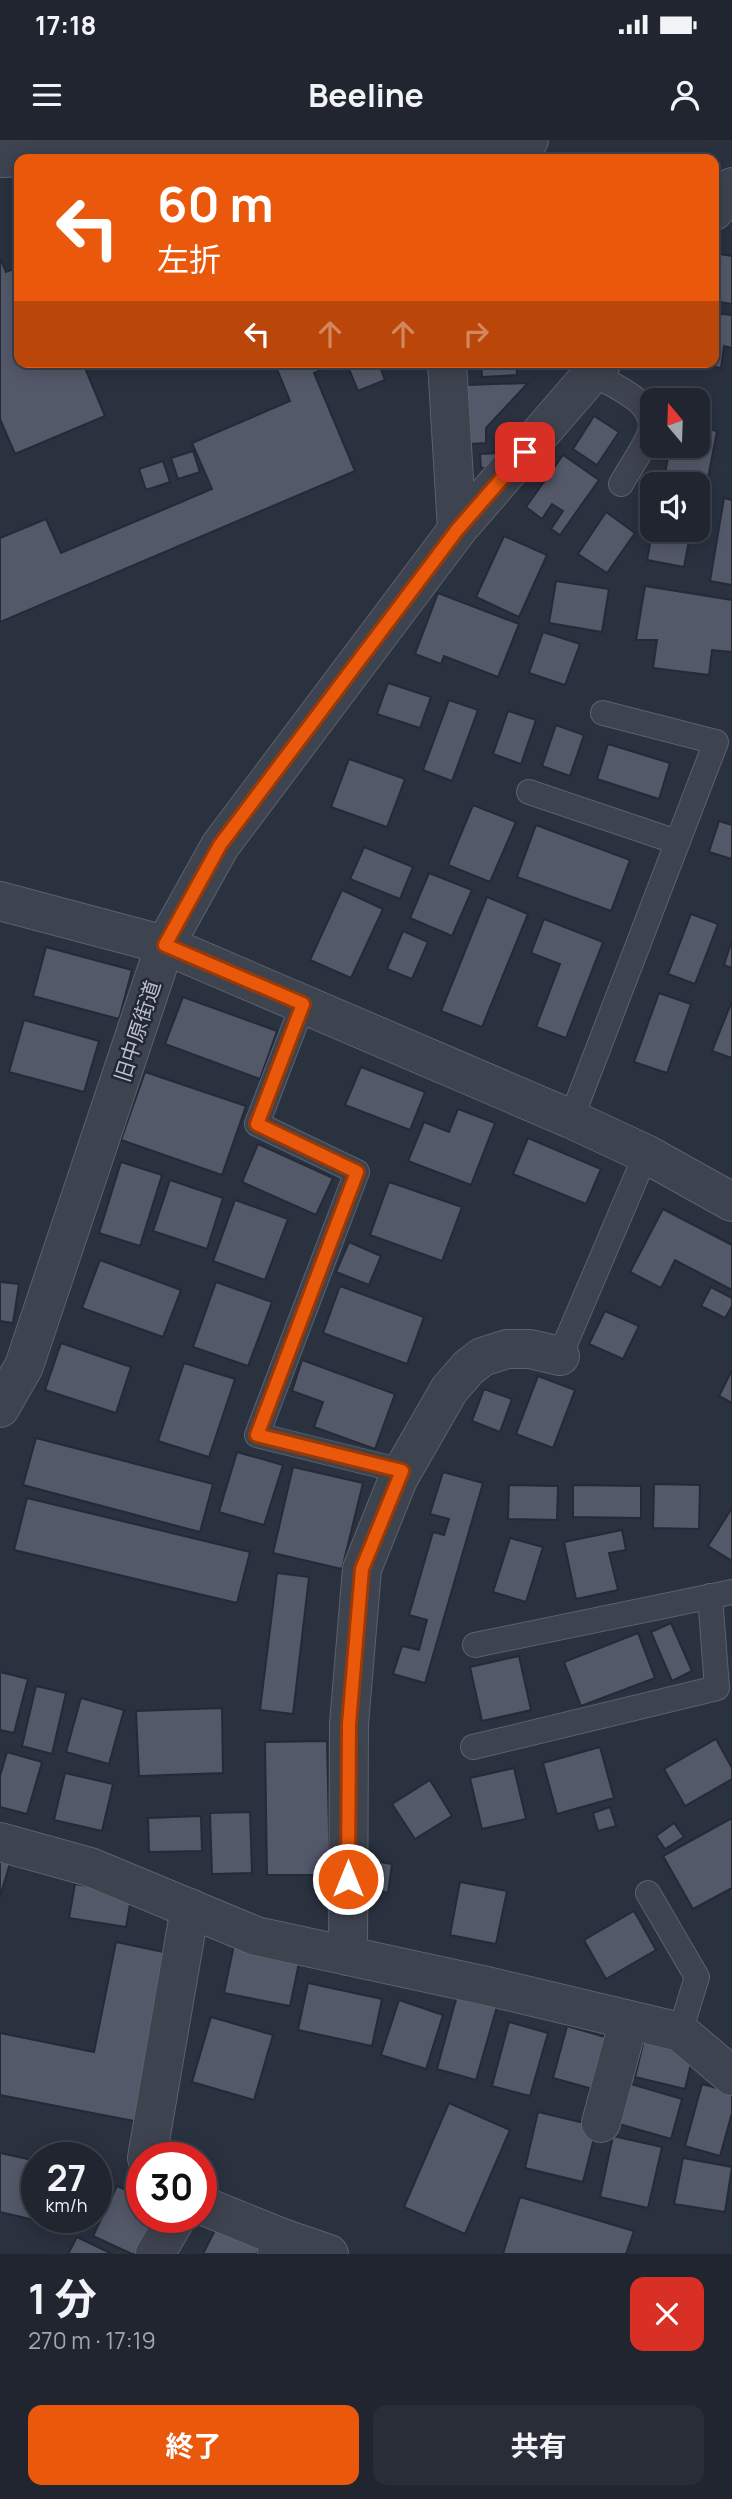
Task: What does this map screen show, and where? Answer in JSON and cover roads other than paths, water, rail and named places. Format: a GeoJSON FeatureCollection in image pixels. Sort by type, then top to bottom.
{"type":"FeatureCollection","features":[{"type":"Feature","properties":{"kind":"street"},"geometry":{"type":"LineString","coordinates":[[193,154],[434,149],[529,140]]}},
{"type":"Feature","properties":{"kind":"street"},"geometry":{"type":"LineString","coordinates":[[719,204],[732,187]]}},
{"type":"Feature","properties":{"kind":"street"},"geometry":{"type":"LineString","coordinates":[[447,368],[457,530]]}},
{"type":"Feature","properties":{"kind":"street","name":"旧中原街道"},"geometry":{"type":"LineString","coordinates":[[0,1408],[24,1366],[165,945],[220,845],[457,530],[598,368]]}},
{"type":"Feature","properties":{"kind":"street"},"geometry":{"type":"LineString","coordinates":[[0,901],[165,945],[571,1119],[646,1154],[732,1202]]}},
{"type":"Feature","properties":{"kind":"street"},"geometry":{"type":"LineString","coordinates":[[348,1956],[349,1724],[362,1569],[402,1471],[449,1390],[475,1361],[496,1351],[519,1348],[542,1350],[560,1356]]}},
{"type":"Feature","properties":{"kind":"street"},"geometry":{"type":"LineString","coordinates":[[0,1433],[24,1366]]}},
{"type":"Feature","properties":{"kind":"street"},"geometry":{"type":"LineString","coordinates":[[0,1842],[90,1867],[256,1936],[487,1986],[680,2032],[732,2076]]}},
{"type":"Feature","properties":{"kind":"street"},"geometry":{"type":"LineString","coordinates":[[150,2142],[190,1909]]}},
{"type":"Feature","properties":{"kind":"street"},"geometry":{"type":"LineString","coordinates":[[601,2123],[629,2020]]}},
{"type":"Feature","properties":{"kind":"street"},"geometry":{"type":"LineString","coordinates":[[217,2213],[281,2246],[329,2254]]}},
{"type":"Feature","properties":{"kind":"street"},"geometry":{"type":"LineString","coordinates":[[155,2254],[167,2233]]}},
{"type":"Feature","properties":{"kind":"lane"},"geometry":{"type":"LineString","coordinates":[[598,368],[642,404],[649,416],[650,432],[621,484]]}},
{"type":"Feature","properties":{"kind":"lane"},"geometry":{"type":"LineString","coordinates":[[571,1119],[716,742],[603,713]]}},
{"type":"Feature","properties":{"kind":"lane"},"geometry":{"type":"LineString","coordinates":[[529,792],[677,842]]}},
{"type":"Feature","properties":{"kind":"lane"},"geometry":{"type":"LineString","coordinates":[[303,1004],[257,1124],[357,1172],[257,1435],[402,1471]]}},
{"type":"Feature","properties":{"kind":"lane"},"geometry":{"type":"LineString","coordinates":[[560,1356],[646,1154]]}},
{"type":"Feature","properties":{"kind":"lane"},"geometry":{"type":"LineString","coordinates":[[473,1747],[717,1689],[721,1594],[475,1645]]}},
{"type":"Feature","properties":{"kind":"lane"},"geometry":{"type":"LineString","coordinates":[[648,1893],[697,1977],[680,2032]]}}]}
